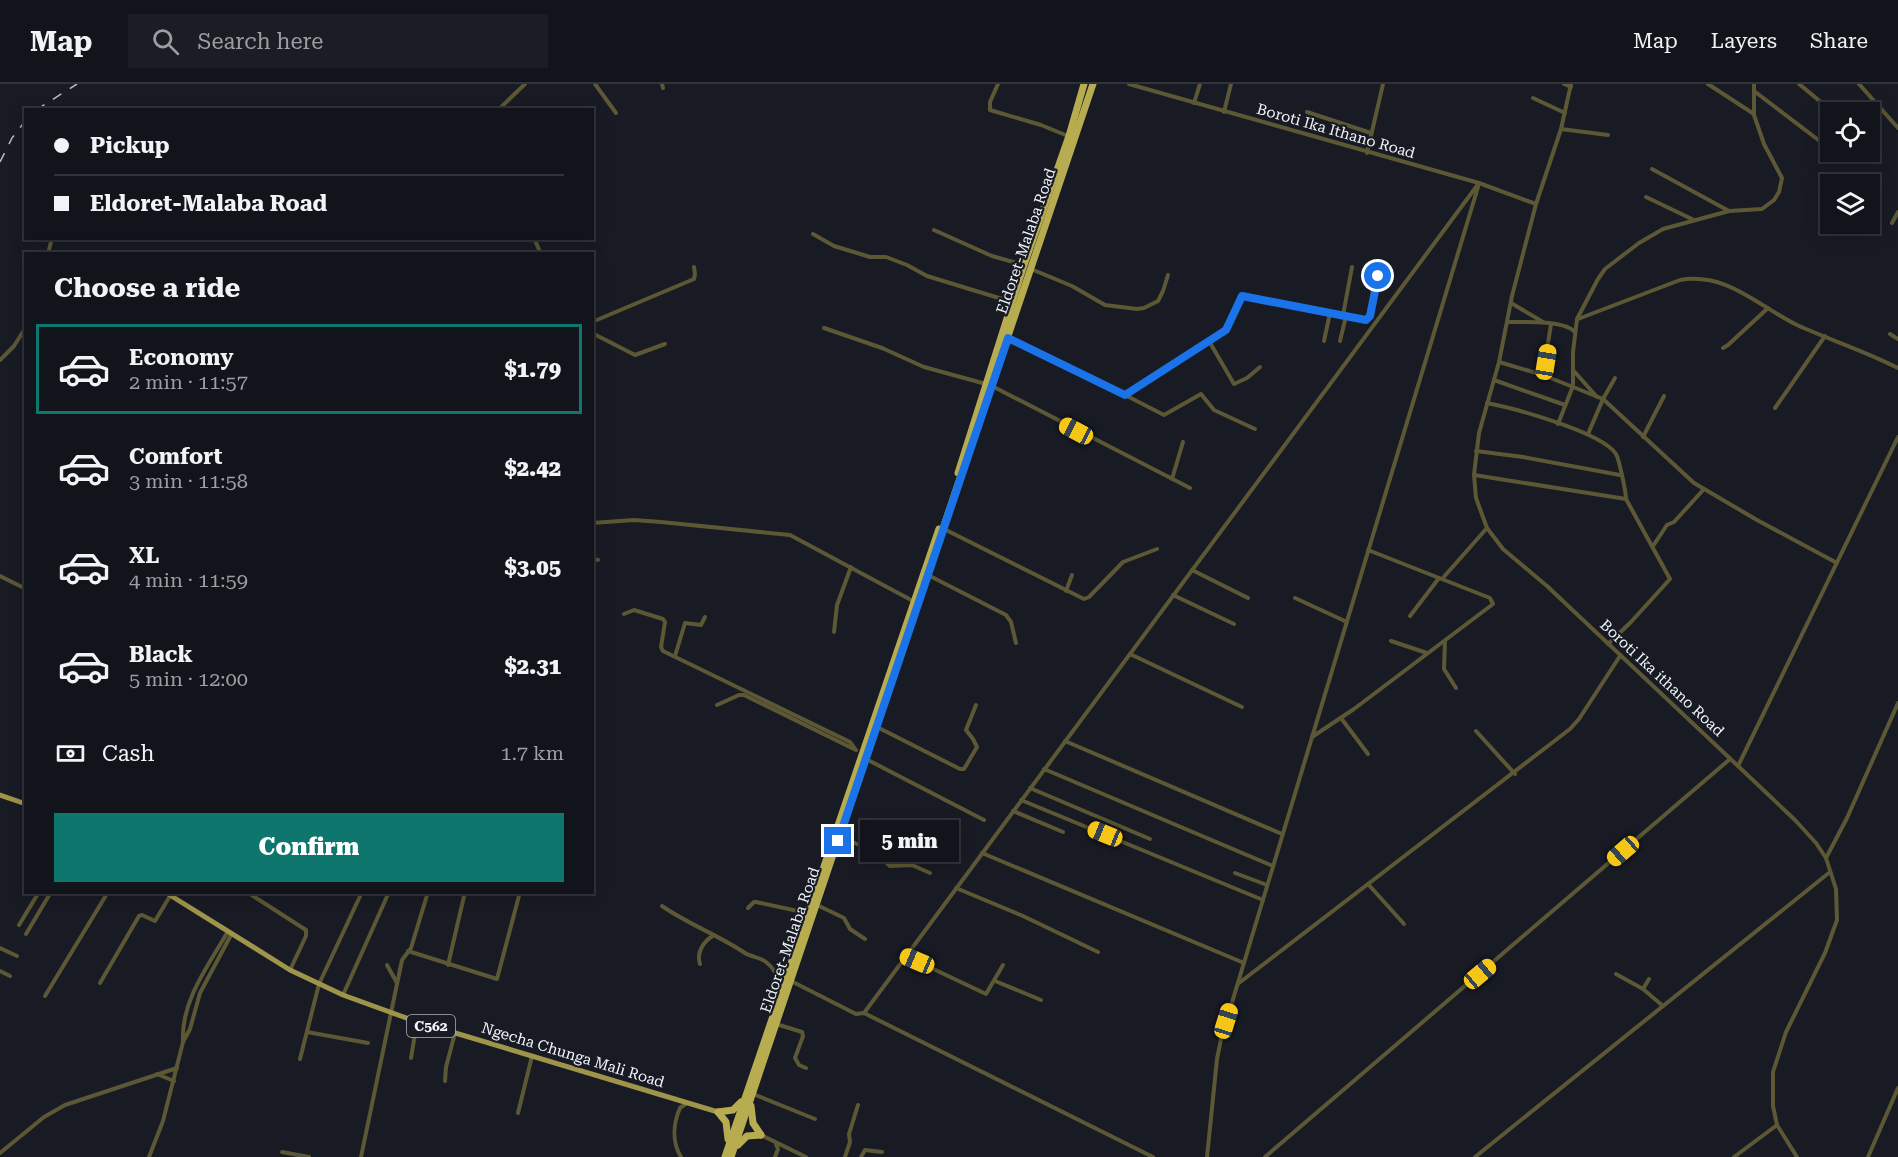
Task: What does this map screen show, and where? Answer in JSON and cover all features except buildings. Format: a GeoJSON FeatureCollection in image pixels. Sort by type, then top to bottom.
{"type":"FeatureCollection","features":[{"type":"Feature","properties":{"kind":"highway","name":"Eldoret-Malaba Road"},"geometry":{"type":"LineString","coordinates":[[728,1157],[752,1096],[840,836],[914,601],[989,385],[1008,338],[1084,84]]}},
{"type":"Feature","properties":{"kind":"highway","name":"Eldoret-Malaba Road"},"geometry":{"type":"LineString","coordinates":[[728,1157],[808,913],[864,756],[877,727],[944,529],[1012,303],[1028,267],[1093,84]]}},
{"type":"Feature","properties":{"kind":"highway"},"geometry":{"type":"LineString","coordinates":[[718,1112],[729,1112],[738,1107],[750,1085]]}},
{"type":"Feature","properties":{"kind":"highway"},"geometry":{"type":"LineString","coordinates":[[728,1157],[743,1139],[750,1135],[761,1134],[751,1118],[752,1096]]}},
{"type":"Feature","properties":{"kind":"highway"},"geometry":{"type":"LineString","coordinates":[[718,1112],[728,1127],[728,1157]]}},
{"type":"Feature","properties":{"kind":"main road"},"geometry":{"type":"LineString","coordinates":[[0,795],[24,803]]}},
{"type":"Feature","properties":{"kind":"main road","name":"Ngecha Chunga Mali Road"},"geometry":{"type":"LineString","coordinates":[[168,894],[290,970],[344,995],[417,1022],[718,1112]]}},
{"type":"Feature","properties":{"kind":"street"},"geometry":{"type":"LineString","coordinates":[[500,108],[525,84]]}},
{"type":"Feature","properties":{"kind":"street"},"geometry":{"type":"LineString","coordinates":[[595,84],[616,112]]}},
{"type":"Feature","properties":{"kind":"street"},"geometry":{"type":"LineString","coordinates":[[998,84],[990,102],[990,110],[1069,136]]}},
{"type":"Feature","properties":{"kind":"street","name":"Boroti Ika Ithano Road"},"geometry":{"type":"LineString","coordinates":[[1129,84],[1479,183],[1536,204]]}},
{"type":"Feature","properties":{"kind":"street"},"geometry":{"type":"LineString","coordinates":[[1194,104],[1200,84]]}},
{"type":"Feature","properties":{"kind":"street"},"geometry":{"type":"LineString","coordinates":[[1224,112],[1231,84]]}},
{"type":"Feature","properties":{"kind":"street"},"geometry":{"type":"LineString","coordinates":[[1367,153],[1383,84]]}},
{"type":"Feature","properties":{"kind":"street"},"geometry":{"type":"LineString","coordinates":[[1564,84],[1571,85]]}},
{"type":"Feature","properties":{"kind":"street"},"geometry":{"type":"LineString","coordinates":[[1708,84],[1754,115]]}},
{"type":"Feature","properties":{"kind":"street"},"geometry":{"type":"LineString","coordinates":[[1558,424],[1573,387],[1577,319],[1598,279],[1610,265],[1655,233],[1672,226],[1729,212],[1762,209],[1774,200],[1781,187],[1782,178],[1764,144],[1754,115],[1754,84]]}},
{"type":"Feature","properties":{"kind":"street"},"geometry":{"type":"LineString","coordinates":[[1799,84],[1821,102]]}},
{"type":"Feature","properties":{"kind":"street"},"geometry":{"type":"LineString","coordinates":[[1859,84],[1898,128]]}},
{"type":"Feature","properties":{"kind":"street","name":"Boroti Ika ithano Road"},"geometry":{"type":"LineString","coordinates":[[1571,85],[1561,129],[1536,204],[1499,362],[1487,403],[1476,451],[1474,475],[1476,498],[1487,528],[1503,549],[1547,586],[1795,820],[1826,858],[1836,889],[1837,920],[1825,953],[1786,1032],[1773,1072],[1773,1106],[1777,1125],[1797,1157]]}},
{"type":"Feature","properties":{"kind":"street"},"geometry":{"type":"LineString","coordinates":[[1754,91],[1820,141]]}},
{"type":"Feature","properties":{"kind":"street"},"geometry":{"type":"LineString","coordinates":[[1533,98],[1565,113]]}},
{"type":"Feature","properties":{"kind":"street"},"geometry":{"type":"LineString","coordinates":[[1307,112],[1371,133]]}},
{"type":"Feature","properties":{"kind":"street"},"geometry":{"type":"LineString","coordinates":[[1561,129],[1608,135]]}},
{"type":"Feature","properties":{"kind":"street"},"geometry":{"type":"LineString","coordinates":[[1652,169],[1729,212]]}},
{"type":"Feature","properties":{"kind":"street"},"geometry":{"type":"LineString","coordinates":[[1207,1157],[1218,1047],[1479,183]]}},
{"type":"Feature","properties":{"kind":"street"},"geometry":{"type":"LineString","coordinates":[[791,981],[856,1014],[864,1012],[1479,183]]}},
{"type":"Feature","properties":{"kind":"street"},"geometry":{"type":"LineString","coordinates":[[1646,197],[1695,220]]}},
{"type":"Feature","properties":{"kind":"street"},"geometry":{"type":"LineString","coordinates":[[1892,223],[1898,212]]}},
{"type":"Feature","properties":{"kind":"street"},"geometry":{"type":"LineString","coordinates":[[934,230],[992,256],[1028,267],[1072,286],[1105,305],[1144,308],[1158,301],[1168,275]]}},
{"type":"Feature","properties":{"kind":"street"},"geometry":{"type":"LineString","coordinates":[[813,234],[832,245],[870,257],[886,257],[927,276],[1012,303]]}},
{"type":"Feature","properties":{"kind":"street"},"geometry":{"type":"LineString","coordinates":[[594,321],[694,279],[694,267]]}},
{"type":"Feature","properties":{"kind":"street"},"geometry":{"type":"LineString","coordinates":[[1340,341],[1352,267]]}},
{"type":"Feature","properties":{"kind":"street"},"geometry":{"type":"LineString","coordinates":[[1125,395],[1228,328],[1242,296],[1369,318],[1378,276]]}},
{"type":"Feature","properties":{"kind":"street"},"geometry":{"type":"LineString","coordinates":[[1577,319],[1598,313],[1640,294],[1690,278],[1709,280],[1731,286],[1794,323],[1865,351],[1898,368]]}},
{"type":"Feature","properties":{"kind":"street"},"geometry":{"type":"LineString","coordinates":[[1511,303],[1543,322]]}},
{"type":"Feature","properties":{"kind":"street"},"geometry":{"type":"LineString","coordinates":[[1723,348],[1768,308]]}},
{"type":"Feature","properties":{"kind":"street"},"geometry":{"type":"LineString","coordinates":[[1324,341],[1330,313]]}},
{"type":"Feature","properties":{"kind":"street"},"geometry":{"type":"LineString","coordinates":[[1507,322],[1543,322],[1570,327],[1575,332]]}},
{"type":"Feature","properties":{"kind":"street"},"geometry":{"type":"LineString","coordinates":[[1543,375],[1551,324]]}},
{"type":"Feature","properties":{"kind":"street"},"geometry":{"type":"LineString","coordinates":[[824,328],[882,348],[924,367],[989,385],[1190,488]]}},
{"type":"Feature","properties":{"kind":"street"},"geometry":{"type":"LineString","coordinates":[[0,360],[14,346],[24,330]]}},
{"type":"Feature","properties":{"kind":"street"},"geometry":{"type":"LineString","coordinates":[[594,334],[634,355],[665,344]]}},
{"type":"Feature","properties":{"kind":"street"},"geometry":{"type":"LineString","coordinates":[[1890,334],[1898,339]]}},
{"type":"Feature","properties":{"kind":"street"},"geometry":{"type":"LineString","coordinates":[[1775,408],[1825,336]]}},
{"type":"Feature","properties":{"kind":"street"},"geometry":{"type":"LineString","coordinates":[[1008,338],[1164,415],[1201,394],[1214,410],[1255,429]]}},
{"type":"Feature","properties":{"kind":"street"},"geometry":{"type":"LineString","coordinates":[[1209,341],[1234,384],[1247,378],[1260,367]]}},
{"type":"Feature","properties":{"kind":"street"},"geometry":{"type":"LineString","coordinates":[[1499,362],[1543,375],[1603,399],[1694,483],[1837,563]]}},
{"type":"Feature","properties":{"kind":"street"},"geometry":{"type":"LineString","coordinates":[[1573,370],[1598,397]]}},
{"type":"Feature","properties":{"kind":"street"},"geometry":{"type":"LineString","coordinates":[[1588,434],[1615,378]]}},
{"type":"Feature","properties":{"kind":"street"},"geometry":{"type":"LineString","coordinates":[[1494,381],[1565,405]]}},
{"type":"Feature","properties":{"kind":"street"},"geometry":{"type":"LineString","coordinates":[[1643,436],[1664,396]]}},
{"type":"Feature","properties":{"kind":"street"},"geometry":{"type":"LineString","coordinates":[[1487,403],[1513,408],[1588,434],[1617,454],[1626,499],[1670,579],[1608,644]]}},
{"type":"Feature","properties":{"kind":"street"},"geometry":{"type":"LineString","coordinates":[[1738,766],[1898,437]]}},
{"type":"Feature","properties":{"kind":"street"},"geometry":{"type":"LineString","coordinates":[[1172,479],[1183,442]]}},
{"type":"Feature","properties":{"kind":"street"},"geometry":{"type":"LineString","coordinates":[[1476,451],[1523,457],[1620,475]]}},
{"type":"Feature","properties":{"kind":"street"},"geometry":{"type":"LineString","coordinates":[[1474,475],[1626,499]]}},
{"type":"Feature","properties":{"kind":"street"},"geometry":{"type":"LineString","coordinates":[[1653,547],[1667,525],[1674,522],[1704,489]]}},
{"type":"Feature","properties":{"kind":"street"},"geometry":{"type":"LineString","coordinates":[[594,524],[634,520],[780,534],[797,538],[914,601]]}},
{"type":"Feature","properties":{"kind":"street"},"geometry":{"type":"LineString","coordinates":[[1410,616],[1487,528]]}},
{"type":"Feature","properties":{"kind":"street"},"geometry":{"type":"LineString","coordinates":[[944,529],[1082,599],[1086,598],[1123,562],[1157,549]]}},
{"type":"Feature","properties":{"kind":"street"},"geometry":{"type":"LineString","coordinates":[[1312,738],[1494,603],[1490,598],[1368,550]]}},
{"type":"Feature","properties":{"kind":"street"},"geometry":{"type":"LineString","coordinates":[[834,632],[837,605],[851,567]]}},
{"type":"Feature","properties":{"kind":"street"},"geometry":{"type":"LineString","coordinates":[[1192,570],[1248,598]]}},
{"type":"Feature","properties":{"kind":"street"},"geometry":{"type":"LineString","coordinates":[[928,575],[1006,615],[1011,622],[1016,643]]}},
{"type":"Feature","properties":{"kind":"street"},"geometry":{"type":"LineString","coordinates":[[1066,591],[1072,575]]}},
{"type":"Feature","properties":{"kind":"street"},"geometry":{"type":"LineString","coordinates":[[0,576],[24,588]]}},
{"type":"Feature","properties":{"kind":"street"},"geometry":{"type":"LineString","coordinates":[[1173,595],[1234,624]]}},
{"type":"Feature","properties":{"kind":"street"},"geometry":{"type":"LineString","coordinates":[[1295,598],[1347,622]]}},
{"type":"Feature","properties":{"kind":"street"},"geometry":{"type":"LineString","coordinates":[[624,614],[634,610],[664,620],[661,648],[847,741],[853,745],[855,750]]}},
{"type":"Feature","properties":{"kind":"street"},"geometry":{"type":"LineString","coordinates":[[675,656],[685,622],[701,625],[705,617]]}},
{"type":"Feature","properties":{"kind":"street"},"geometry":{"type":"LineString","coordinates":[[1445,640],[1444,669],[1456,688]]}},
{"type":"Feature","properties":{"kind":"street"},"geometry":{"type":"LineString","coordinates":[[1392,641],[1428,654]]}},
{"type":"Feature","properties":{"kind":"street"},"geometry":{"type":"LineString","coordinates":[[1130,654],[1242,707]]}},
{"type":"Feature","properties":{"kind":"street"},"geometry":{"type":"LineString","coordinates":[[1237,984],[1515,774],[1570,729],[1620,656]]}},
{"type":"Feature","properties":{"kind":"street"},"geometry":{"type":"LineString","coordinates":[[717,705],[744,695],[855,750],[984,820]]}},
{"type":"Feature","properties":{"kind":"street"},"geometry":{"type":"LineString","coordinates":[[1826,858],[1847,818],[1898,703]]}},
{"type":"Feature","properties":{"kind":"street"},"geometry":{"type":"LineString","coordinates":[[877,727],[964,769],[977,747],[974,739],[966,730],[976,705]]}},
{"type":"Feature","properties":{"kind":"street"},"geometry":{"type":"LineString","coordinates":[[1341,718],[1368,754]]}},
{"type":"Feature","properties":{"kind":"street"},"geometry":{"type":"LineString","coordinates":[[1476,731],[1515,774]]}},
{"type":"Feature","properties":{"kind":"street"},"geometry":{"type":"LineString","coordinates":[[1065,741],[1282,834]]}},
{"type":"Feature","properties":{"kind":"street"},"geometry":{"type":"LineString","coordinates":[[1265,1157],[1730,759]]}},
{"type":"Feature","properties":{"kind":"street"},"geometry":{"type":"LineString","coordinates":[[1044,769],[1273,866]]}},
{"type":"Feature","properties":{"kind":"street"},"geometry":{"type":"LineString","coordinates":[[1030,788],[1150,839]]}},
{"type":"Feature","properties":{"kind":"street"},"geometry":{"type":"LineString","coordinates":[[1021,800],[1263,900]]}},
{"type":"Feature","properties":{"kind":"street"},"geometry":{"type":"LineString","coordinates":[[1013,811],[1063,832]]}},
{"type":"Feature","properties":{"kind":"street"},"geometry":{"type":"LineString","coordinates":[[840,836],[876,853],[890,866],[912,865],[930,873]]}},
{"type":"Feature","properties":{"kind":"street"},"geometry":{"type":"LineString","coordinates":[[982,853],[1244,963]]}},
{"type":"Feature","properties":{"kind":"street"},"geometry":{"type":"LineString","coordinates":[[1475,1157],[1830,872]]}},
{"type":"Feature","properties":{"kind":"street"},"geometry":{"type":"LineString","coordinates":[[1235,873],[1267,885]]}},
{"type":"Feature","properties":{"kind":"street"},"geometry":{"type":"LineString","coordinates":[[1368,884],[1404,924]]}},
{"type":"Feature","properties":{"kind":"street"},"geometry":{"type":"LineString","coordinates":[[956,888],[1023,916],[1098,952]]}},
{"type":"Feature","properties":{"kind":"street"},"geometry":{"type":"LineString","coordinates":[[19,925],[38,894]]}},
{"type":"Feature","properties":{"kind":"street"},"geometry":{"type":"LineString","coordinates":[[26,934],[50,894]]}},
{"type":"Feature","properties":{"kind":"street"},"geometry":{"type":"LineString","coordinates":[[45,996],[107,894]]}},
{"type":"Feature","properties":{"kind":"street"},"geometry":{"type":"LineString","coordinates":[[100,983],[139,916],[142,915],[154,921],[168,894]]}},
{"type":"Feature","properties":{"kind":"street"},"geometry":{"type":"LineString","coordinates":[[250,894],[306,930],[306,936],[290,970]]}},
{"type":"Feature","properties":{"kind":"street"},"geometry":{"type":"LineString","coordinates":[[300,1059],[319,984],[361,894]]}},
{"type":"Feature","properties":{"kind":"street"},"geometry":{"type":"LineString","coordinates":[[344,995],[387,894]]}},
{"type":"Feature","properties":{"kind":"street"},"geometry":{"type":"LineString","coordinates":[[361,1157],[403,957],[411,948],[427,894]]}},
{"type":"Feature","properties":{"kind":"street"},"geometry":{"type":"LineString","coordinates":[[448,964],[465,894]]}},
{"type":"Feature","properties":{"kind":"street"},"geometry":{"type":"LineString","coordinates":[[408,951],[497,979],[519,894]]}},
{"type":"Feature","properties":{"kind":"street"},"geometry":{"type":"LineString","coordinates":[[748,908],[756,902],[808,913]]}},
{"type":"Feature","properties":{"kind":"street"},"geometry":{"type":"LineString","coordinates":[[816,905],[844,918],[850,929],[865,939]]}},
{"type":"Feature","properties":{"kind":"street"},"geometry":{"type":"LineString","coordinates":[[662,906],[677,917],[766,962],[777,975],[782,989]]}},
{"type":"Feature","properties":{"kind":"street"},"geometry":{"type":"LineString","coordinates":[[183,1042],[182,1026],[192,996],[229,934]]}},
{"type":"Feature","properties":{"kind":"street"},"geometry":{"type":"LineString","coordinates":[[149,1157],[163,1121],[183,1042],[190,1029],[203,987],[229,934]]}},
{"type":"Feature","properties":{"kind":"street"},"geometry":{"type":"LineString","coordinates":[[700,964],[700,952],[707,940],[714,935]]}},
{"type":"Feature","properties":{"kind":"street"},"geometry":{"type":"LineString","coordinates":[[0,948],[17,956]]}},
{"type":"Feature","properties":{"kind":"street"},"geometry":{"type":"LineString","coordinates":[[906,956],[986,994],[1003,965]]}},
{"type":"Feature","properties":{"kind":"street"},"geometry":{"type":"LineString","coordinates":[[387,965],[397,984]]}},
{"type":"Feature","properties":{"kind":"street"},"geometry":{"type":"LineString","coordinates":[[0,971],[10,976]]}},
{"type":"Feature","properties":{"kind":"street"},"geometry":{"type":"LineString","coordinates":[[1616,974],[1643,989],[1663,1006]]}},
{"type":"Feature","properties":{"kind":"street"},"geometry":{"type":"LineString","coordinates":[[1643,989],[1649,979]]}},
{"type":"Feature","properties":{"kind":"street"},"geometry":{"type":"LineString","coordinates":[[995,981],[1041,1000]]}},
{"type":"Feature","properties":{"kind":"street"},"geometry":{"type":"LineString","coordinates":[[864,1012],[1153,1157]]}},
{"type":"Feature","properties":{"kind":"street"},"geometry":{"type":"LineString","coordinates":[[411,1058],[417,1022]]}},
{"type":"Feature","properties":{"kind":"street"},"geometry":{"type":"LineString","coordinates":[[776,1024],[802,1032],[803,1036],[795,1058],[800,1065],[806,1068]]}},
{"type":"Feature","properties":{"kind":"street"},"geometry":{"type":"LineString","coordinates":[[308,1032],[368,1043]]}},
{"type":"Feature","properties":{"kind":"street"},"geometry":{"type":"LineString","coordinates":[[445,1081],[446,1067],[455,1033]]}},
{"type":"Feature","properties":{"kind":"street"},"geometry":{"type":"LineString","coordinates":[[518,1113],[532,1056]]}},
{"type":"Feature","properties":{"kind":"street"},"geometry":{"type":"LineString","coordinates":[[0,1153],[44,1117],[60,1108],[177,1068]]}},
{"type":"Feature","properties":{"kind":"street"},"geometry":{"type":"LineString","coordinates":[[157,1074],[174,1082]]}},
{"type":"Feature","properties":{"kind":"street"},"geometry":{"type":"LineString","coordinates":[[1868,1157],[1898,1088]]}},
{"type":"Feature","properties":{"kind":"street"},"geometry":{"type":"LineString","coordinates":[[752,1096],[815,1119]]}},
{"type":"Feature","properties":{"kind":"street"},"geometry":{"type":"LineString","coordinates":[[681,1157],[674,1141],[674,1128],[680,1108],[687,1103]]}},
{"type":"Feature","properties":{"kind":"street"},"geometry":{"type":"LineString","coordinates":[[845,1157],[858,1105]]}},
{"type":"Feature","properties":{"kind":"street"},"geometry":{"type":"LineString","coordinates":[[1734,1157],[1777,1125]]}},
{"type":"Feature","properties":{"kind":"street"},"geometry":{"type":"LineString","coordinates":[[761,1134],[795,1155],[806,1157]]}},
{"type":"Feature","properties":{"kind":"street"},"geometry":{"type":"LineString","coordinates":[[775,1142],[778,1149],[775,1157]]}},
{"type":"Feature","properties":{"kind":"street"},"geometry":{"type":"LineString","coordinates":[[861,1157],[865,1150],[875,1153],[882,1152]]}},
{"type":"Feature","properties":{"kind":"street"},"geometry":{"type":"LineString","coordinates":[[282,1152],[309,1157]]}},
{"type":"Feature","properties":{"kind":"railway"},"geometry":{"type":"LineString","coordinates":[[39,108],[77,84]]}},
{"type":"Feature","properties":{"kind":"railway"},"geometry":{"type":"LineString","coordinates":[[0,162],[12,138],[24,123]]}},
{"type":"Feature","properties":{"kind":"route"},"geometry":{"type":"LineString","coordinates":[[838,841],[1008,338],[1125,395],[1226,330],[1242,296],[1366,320],[1370,316],[1378,276]]}}]}
